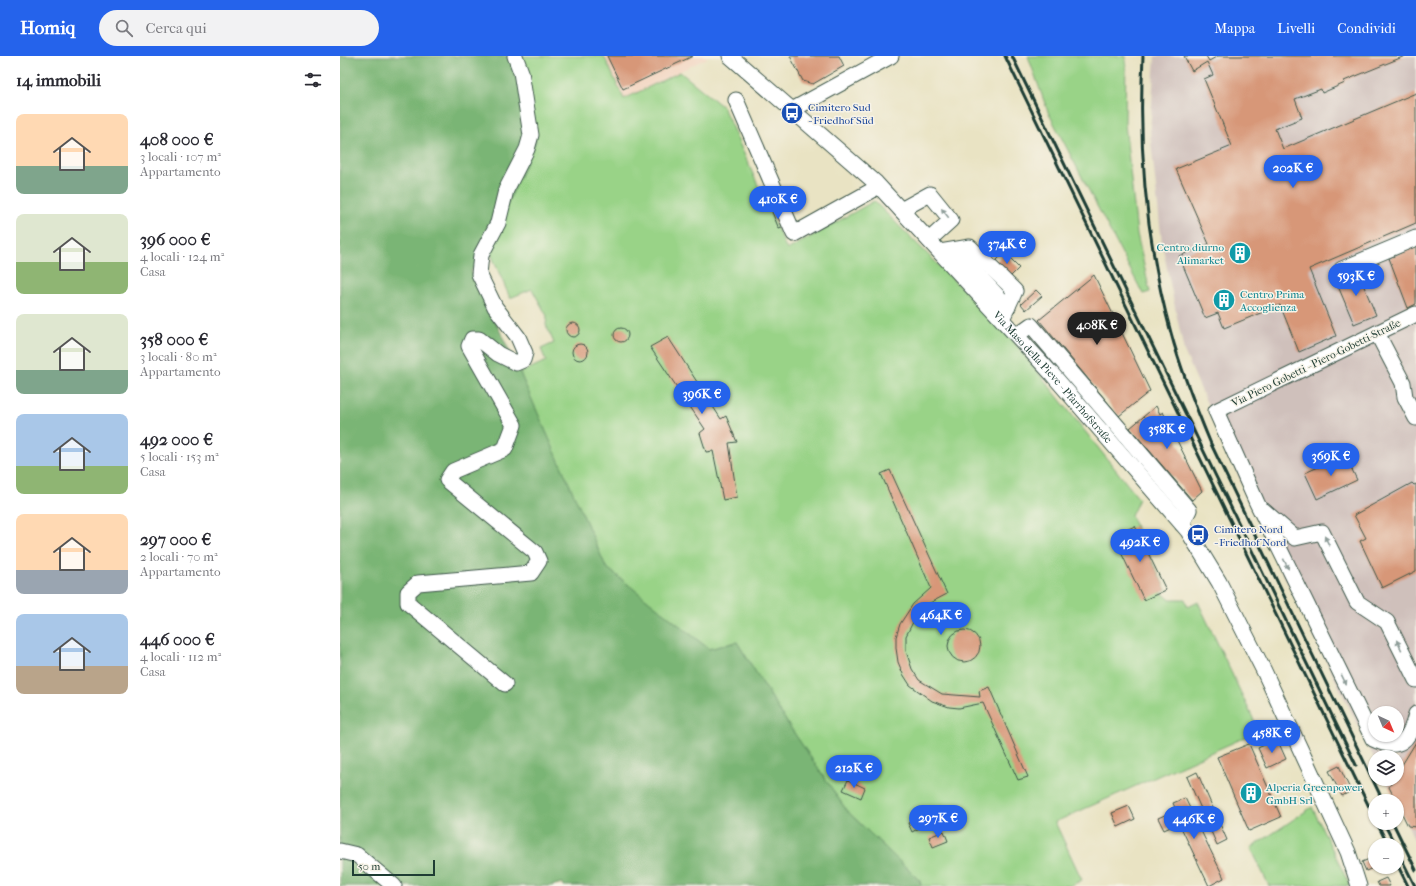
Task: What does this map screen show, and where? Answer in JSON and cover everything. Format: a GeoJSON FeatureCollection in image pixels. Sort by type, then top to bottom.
{"type":"FeatureCollection","features":[{"type":"Feature","properties":{"kind":"street"},"geometry":{"type":"LineString","coordinates":[[505,684],[408,603],[408,592],[418,583],[531,573],[539,562],[535,552],[447,480],[453,471],[505,450],[514,425],[469,346],[472,339],[479,339],[498,354],[516,363],[523,360],[525,354],[518,337],[495,307],[479,274],[481,255],[498,223],[506,190],[527,149],[531,135],[521,72],[515,56]]}},
{"type":"Feature","properties":{"kind":"street","name":"Via Maso della Pieve - Pfarrhofstraße"},"geometry":{"type":"LineString","coordinates":[[730,56],[876,183],[940,252],[1005,313],[1017,336],[1111,430],[1182,524],[1219,582],[1264,671],[1348,852],[1359,886]]}},
{"type":"Feature","properties":{"kind":"street"},"geometry":{"type":"LineString","coordinates":[[792,110],[891,56]]}},
{"type":"Feature","properties":{"kind":"street"},"geometry":{"type":"LineString","coordinates":[[736,100],[789,238],[870,191]]}},
{"type":"Feature","properties":{"kind":"street"},"geometry":{"type":"LineString","coordinates":[[901,210],[930,194],[951,220],[929,240]]}},
{"type":"Feature","properties":{"kind":"street"},"geometry":{"type":"LineString","coordinates":[[1342,269],[1416,238]]}},
{"type":"Feature","properties":{"kind":"street"},"geometry":{"type":"LineString","coordinates":[[940,252],[970,247],[1015,291],[1005,313]]}},
{"type":"Feature","properties":{"kind":"street","name":"Via Piero Gobetti - Piero-Gobetti-Straße"},"geometry":{"type":"LineString","coordinates":[[1257,504],[1216,411],[1416,314]]}},
{"type":"Feature","properties":{"kind":"street"},"geometry":{"type":"LineString","coordinates":[[1377,333],[1403,383],[1411,394],[1416,418]]}},
{"type":"Feature","properties":{"kind":"street"},"geometry":{"type":"LineString","coordinates":[[1257,504],[1294,538],[1322,532],[1357,602],[1387,622],[1416,680]]}},
{"type":"Feature","properties":{"kind":"street"},"geometry":{"type":"LineString","coordinates":[[1257,504],[1373,739],[1386,745],[1398,744],[1410,735],[1416,714]]}},
{"type":"Feature","properties":{"kind":"street"},"geometry":{"type":"LineString","coordinates":[[340,851],[357,855],[394,886]]}},
{"type":"Feature","properties":{"kind":"shaded area"},"geometry":{"type":"Polygon","coordinates":[[[604,56],[706,56],[707,58],[624,99],[604,56]]]}},
{"type":"Feature","properties":{"kind":"shaded area"},"geometry":{"type":"Polygon","coordinates":[[[1155,56],[1416,56],[1416,844],[1404,817],[1404,794],[1393,794],[1389,786],[1404,786],[1404,750],[1370,750],[1267,541],[1184,351],[1162,244],[1150,132],[1155,56]]]}},
{"type":"Feature","properties":{"kind":"green space"},"geometry":{"type":"Polygon","coordinates":[[[340,56],[518,56],[536,141],[488,247],[471,271],[520,373],[606,567],[709,649],[737,642],[788,724],[847,811],[920,881],[921,886],[563,886],[562,883],[551,886],[340,886],[340,56]]]}},
{"type":"Feature","properties":{"kind":"green space"},"geometry":{"type":"Polygon","coordinates":[[[518,56],[604,56],[624,99],[680,72],[723,107],[787,250],[874,201],[1006,332],[1139,499],[1131,516],[1166,590],[1161,592],[1169,599],[1185,599],[1188,607],[1198,602],[1259,731],[1055,822],[1082,880],[1070,886],[921,886],[920,881],[847,811],[788,724],[737,642],[709,649],[606,567],[520,373],[546,361],[541,349],[554,343],[546,325],[547,316],[532,289],[510,298],[488,247],[518,56]]]}},
{"type":"Feature","properties":{"kind":"green space"},"geometry":{"type":"Polygon","coordinates":[[[1028,56],[1126,56],[1125,124],[1137,234],[1150,292],[1143,294],[1048,112],[1028,56]]]}},
{"type":"Feature","properties":{"kind":"green space"},"geometry":{"type":"Polygon","coordinates":[[[1312,807],[1350,886],[1269,886],[1251,848],[1312,807]]]}},
{"type":"Feature","properties":{"kind":"building"},"geometry":{"type":"Polygon","coordinates":[[[607,56],[693,56],[623,89],[607,56]]]}},
{"type":"Feature","properties":{"kind":"building"},"geometry":{"type":"Polygon","coordinates":[[[790,56],[839,56],[844,66],[813,84],[803,81],[790,56]]]}},
{"type":"Feature","properties":{"kind":"building"},"geometry":{"type":"Polygon","coordinates":[[[1184,56],[1206,56],[1209,61],[1218,56],[1405,56],[1344,81],[1345,83],[1322,93],[1321,89],[1295,99],[1302,118],[1275,129],[1283,149],[1416,93],[1416,223],[1309,269],[1336,336],[1299,352],[1280,305],[1224,328],[1218,313],[1205,318],[1179,256],[1209,244],[1176,169],[1232,146],[1204,79],[1213,75],[1207,62],[1192,71],[1184,56]]]}},
{"type":"Feature","properties":{"kind":"building"},"geometry":{"type":"Polygon","coordinates":[[[771,197],[776,207],[770,209],[765,199],[771,197]]]}},
{"type":"Feature","properties":{"kind":"building"},"geometry":{"type":"Polygon","coordinates":[[[776,210],[784,227],[779,229],[772,212],[776,210]]]}},
{"type":"Feature","properties":{"kind":"building"},"geometry":{"type":"Polygon","coordinates":[[[1416,246],[1416,304],[1408,308],[1389,258],[1416,246]]]}},
{"type":"Feature","properties":{"kind":"building"},"geometry":{"type":"Polygon","coordinates":[[[1004,253],[1019,268],[1010,277],[995,262],[1004,253]]]}},
{"type":"Feature","properties":{"kind":"building"},"geometry":{"type":"Polygon","coordinates":[[[1357,270],[1376,315],[1354,324],[1335,279],[1357,270]]]}},
{"type":"Feature","properties":{"kind":"building"},"geometry":{"type":"Polygon","coordinates":[[[1094,275],[1150,391],[1119,416],[1039,320],[1094,275]]]}},
{"type":"Feature","properties":{"kind":"building"},"geometry":{"type":"Polygon","coordinates":[[[1036,290],[1042,296],[1026,310],[1021,304],[1036,290]]]}},
{"type":"Feature","properties":{"kind":"building"},"geometry":{"type":"Polygon","coordinates":[[[573,323],[578,325],[580,330],[578,335],[573,337],[568,335],[566,330],[568,325],[573,323]]]}},
{"type":"Feature","properties":{"kind":"building"},"geometry":{"type":"Polygon","coordinates":[[[621,328],[626,330],[628,335],[626,340],[621,342],[616,340],[614,335],[616,330],[621,328]]]}},
{"type":"Feature","properties":{"kind":"building"},"geometry":{"type":"Polygon","coordinates":[[[668,337],[721,419],[726,416],[737,442],[729,443],[737,497],[723,500],[713,451],[706,452],[700,433],[705,429],[650,347],[668,337]]]}},
{"type":"Feature","properties":{"kind":"building"},"geometry":{"type":"Polygon","coordinates":[[[580,344],[587,349],[588,352],[583,359],[580,360],[573,355],[572,352],[577,345],[580,344]]]}},
{"type":"Feature","properties":{"kind":"building"},"geometry":{"type":"Polygon","coordinates":[[[1156,406],[1160,414],[1163,412],[1202,491],[1192,500],[1130,428],[1156,406]]]}},
{"type":"Feature","properties":{"kind":"building"},"geometry":{"type":"Polygon","coordinates":[[[1345,455],[1357,480],[1317,499],[1305,473],[1345,455]]]}},
{"type":"Feature","properties":{"kind":"building"},"geometry":{"type":"Polygon","coordinates":[[[890,470],[947,594],[926,605],[917,614],[906,636],[906,651],[912,669],[919,680],[942,694],[980,697],[979,691],[989,687],[1028,777],[1018,780],[983,703],[959,708],[949,707],[932,701],[910,685],[903,674],[898,662],[896,648],[896,637],[900,624],[913,604],[931,588],[881,474],[890,470]]]}},
{"type":"Feature","properties":{"kind":"building"},"geometry":{"type":"Polygon","coordinates":[[[1412,483],[1414,485],[1416,484],[1416,571],[1382,588],[1360,541],[1366,538],[1354,515],[1412,483]]]}},
{"type":"Feature","properties":{"kind":"building"},"geometry":{"type":"Polygon","coordinates":[[[1135,526],[1166,590],[1144,600],[1113,536],[1135,526]]]}},
{"type":"Feature","properties":{"kind":"building"},"geometry":{"type":"Polygon","coordinates":[[[961,630],[967,630],[977,637],[980,646],[979,652],[973,659],[967,662],[961,662],[951,655],[948,649],[948,643],[955,633],[961,630]]]}},
{"type":"Feature","properties":{"kind":"building"},"geometry":{"type":"Polygon","coordinates":[[[1277,739],[1286,759],[1267,768],[1258,748],[1277,739]]]}},
{"type":"Feature","properties":{"kind":"building"},"geometry":{"type":"Polygon","coordinates":[[[1416,742],[1416,827],[1408,826],[1404,818],[1404,794],[1392,794],[1389,787],[1404,786],[1404,762],[1416,742]]]}},
{"type":"Feature","properties":{"kind":"building","name":"Alperia Greenpower GmbH Srl"},"geometry":{"type":"Polygon","coordinates":[[[1249,744],[1281,817],[1249,831],[1217,757],[1249,744]]]}},
{"type":"Feature","properties":{"kind":"building"},"geometry":{"type":"Polygon","coordinates":[[[1339,766],[1351,791],[1342,796],[1329,771],[1339,766]]]}},
{"type":"Feature","properties":{"kind":"building"},"geometry":{"type":"Polygon","coordinates":[[[1197,772],[1227,840],[1217,845],[1187,777],[1197,772]]]}},
{"type":"Feature","properties":{"kind":"building"},"geometry":{"type":"Polygon","coordinates":[[[848,780],[865,788],[861,798],[843,790],[848,780]]]}},
{"type":"Feature","properties":{"kind":"building"},"geometry":{"type":"Polygon","coordinates":[[[1185,798],[1224,878],[1209,886],[1179,823],[1164,830],[1158,818],[1176,810],[1173,803],[1185,798]]]}},
{"type":"Feature","properties":{"kind":"building"},"geometry":{"type":"Polygon","coordinates":[[[1129,806],[1135,819],[1118,827],[1112,813],[1129,806]]]}},
{"type":"Feature","properties":{"kind":"building"},"geometry":{"type":"Polygon","coordinates":[[[923,816],[927,824],[912,832],[908,823],[923,816]]]}},
{"type":"Feature","properties":{"kind":"building"},"geometry":{"type":"Polygon","coordinates":[[[944,831],[948,841],[933,847],[929,837],[944,831]]]}},
{"type":"Feature","properties":{"kind":"building"},"geometry":{"type":"Polygon","coordinates":[[[1368,860],[1368,870],[1366,871],[1362,862],[1368,860]]]}},
{"type":"Feature","properties":{"kind":"building"},"geometry":{"type":"Polygon","coordinates":[[[1386,878],[1390,886],[1379,886],[1377,882],[1386,878]]]}},
{"type":"Feature","properties":{"kind":"railway"},"geometry":{"type":"LineString","coordinates":[[1005,56],[1368,805]]}},
{"type":"Feature","properties":{"kind":"railway"},"geometry":{"type":"LineString","coordinates":[[1012,56],[1356,765]]}},
{"type":"Feature","properties":{"kind":"railway"},"geometry":{"type":"LineString","coordinates":[[1143,56],[1143,161],[1150,230],[1162,299],[1179,361],[1211,444],[1380,794]]}},
{"type":"Feature","properties":{"kind":"railway"},"geometry":{"type":"LineString","coordinates":[[1380,830],[1384,838]]}},
{"type":"Feature","properties":{"kind":"railway"},"geometry":{"type":"LineString","coordinates":[[1388,830],[1392,838]]}},
{"type":"Feature","properties":{"kind":"railway"},"geometry":{"type":"LineString","coordinates":[[1396,830],[1416,870]]}},
{"type":"Feature","properties":{"kind":"railway"},"geometry":{"type":"LineString","coordinates":[[1404,864],[1415,886]]}},
{"type":"Feature","properties":{"kind":"railway"},"geometry":{"type":"LineString","coordinates":[[1402,874],[1408,886]]}},
{"type":"Feature","properties":{"kind":"place","name":"Cimitero Sud - Friedhof Süd"},"geometry":{"type":"Point","coordinates":[792,113]}},
{"type":"Feature","properties":{"kind":"place","name":"Centro diurno Alimarket"},"geometry":{"type":"Point","coordinates":[1240,253]}},
{"type":"Feature","properties":{"kind":"place","name":"Centro Prima Accoglienza"},"geometry":{"type":"Point","coordinates":[1224,300]}},
{"type":"Feature","properties":{"kind":"place","name":"Cimitero Nord - Friedhof Nord"},"geometry":{"type":"Point","coordinates":[1198,535]}},
{"type":"Feature","properties":{"kind":"place","name":"Alperia Greenpower GmbH Srl"},"geometry":{"type":"Point","coordinates":[1251,793]}}]}
